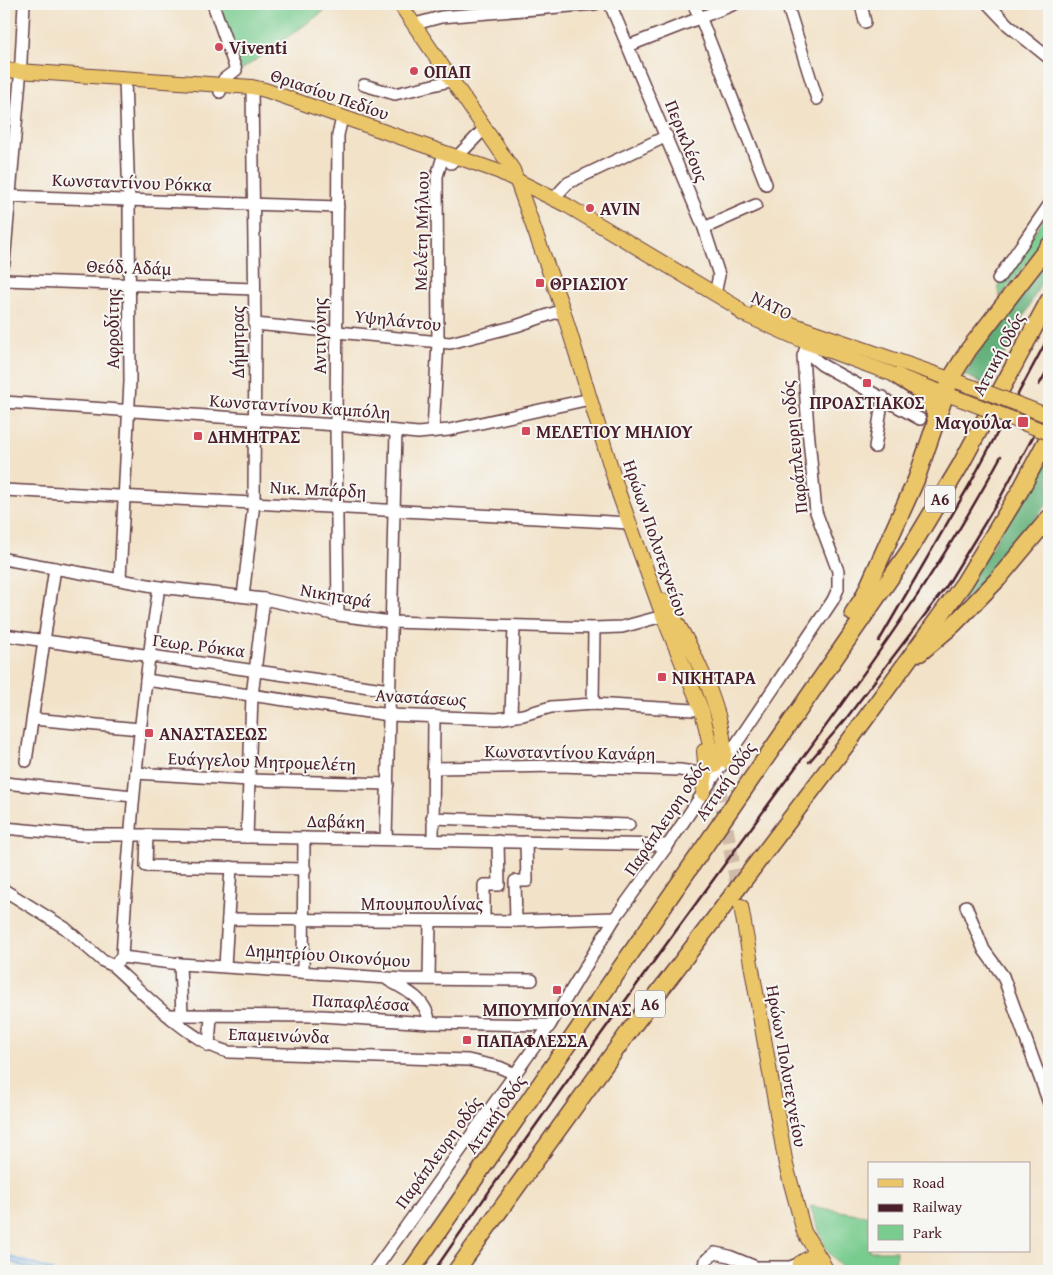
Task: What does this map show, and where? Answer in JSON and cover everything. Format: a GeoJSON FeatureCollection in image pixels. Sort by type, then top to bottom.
{"type":"FeatureCollection","features":[{"type":"Feature","properties":{"kind":"highway"},"geometry":{"type":"LineString","coordinates":[[814,688],[830,650],[863,598],[898,522],[928,450],[928,421],[946,394],[951,378],[970,349],[1049,246]]}},
{"type":"Feature","properties":{"kind":"highway","name":"Αττική Οδός"},"geometry":{"type":"LineString","coordinates":[[411,1271],[909,550],[960,466],[1049,300]]}},
{"type":"Feature","properties":{"kind":"highway"},"geometry":{"type":"LineString","coordinates":[[897,376],[928,397],[936,413],[928,421]]}},
{"type":"Feature","properties":{"kind":"highway","name":"Α6"},"geometry":{"type":"LineString","coordinates":[[456,1271],[633,1026],[964,583],[1020,491],[1049,434]]}},
{"type":"Feature","properties":{"kind":"highway"},"geometry":{"type":"LineString","coordinates":[[909,659],[926,650],[953,625],[998,579],[1049,518]]}},
{"type":"Feature","properties":{"kind":"main road","name":"Ηρώων Πολυτεχνείου"},"geometry":{"type":"LineString","coordinates":[[400,4],[508,159],[517,180],[563,310],[630,523],[663,616],[702,711],[715,767]]}},
{"type":"Feature","properties":{"kind":"main road","name":"Θριασίου Πεδίου"},"geometry":{"type":"LineString","coordinates":[[4,70],[21,75],[252,91],[448,158],[500,180],[517,180],[554,198],[735,306]]}},
{"type":"Feature","properties":{"kind":"main road","name":"Θριασίου Πεδίου"},"geometry":{"type":"LineString","coordinates":[[4,78],[21,75]]}},
{"type":"Feature","properties":{"kind":"main road","name":"ΝΑΤΟ"},"geometry":{"type":"LineString","coordinates":[[735,306],[749,309],[974,386],[1049,416]]}},
{"type":"Feature","properties":{"kind":"main road","name":"ΝΑΤΟ"},"geometry":{"type":"LineString","coordinates":[[735,306],[743,314],[807,347],[897,376],[1049,434]]}},
{"type":"Feature","properties":{"kind":"main road"},"geometry":{"type":"LineString","coordinates":[[653,585],[690,645],[705,681],[722,736],[715,767],[703,793]]}},
{"type":"Feature","properties":{"kind":"main road"},"geometry":{"type":"LineString","coordinates":[[663,616],[663,636],[694,710],[702,743],[715,767]]}},
{"type":"Feature","properties":{"kind":"main road"},"geometry":{"type":"LineString","coordinates":[[722,736],[732,744],[738,743]]}},
{"type":"Feature","properties":{"kind":"main road","name":"Ηρώων Πολυτεχνείου"},"geometry":{"type":"LineString","coordinates":[[741,906],[786,1165],[804,1232],[827,1268]]}},
{"type":"Feature","properties":{"kind":"main road","name":"Ηρώων Πολυτεχνείου"},"geometry":{"type":"LineString","coordinates":[[800,1265],[804,1232]]}},
{"type":"Feature","properties":{"kind":"main road"},"geometry":{"type":"LineString","coordinates":[[800,1265],[810,1258],[827,1268]]}},
{"type":"Feature","properties":{"kind":"street"},"geometry":{"type":"LineString","coordinates":[[4,263],[6,196],[21,75],[24,4]]}},
{"type":"Feature","properties":{"kind":"street"},"geometry":{"type":"LineString","coordinates":[[213,4],[236,70],[224,78],[220,89]]}},
{"type":"Feature","properties":{"kind":"street"},"geometry":{"type":"LineString","coordinates":[[415,24],[441,17],[596,4]]}},
{"type":"Feature","properties":{"kind":"street","name":"Περικλέους"},"geometry":{"type":"LineString","coordinates":[[610,4],[704,228],[720,275],[715,294]]}},
{"type":"Feature","properties":{"kind":"street"},"geometry":{"type":"LineString","coordinates":[[693,4],[702,19],[766,184]]}},
{"type":"Feature","properties":{"kind":"street"},"geometry":{"type":"LineString","coordinates":[[628,46],[702,19],[735,4]]}},
{"type":"Feature","properties":{"kind":"street"},"geometry":{"type":"LineString","coordinates":[[787,4],[817,99]]}},
{"type":"Feature","properties":{"kind":"street"},"geometry":{"type":"LineString","coordinates":[[861,4],[865,22]]}},
{"type":"Feature","properties":{"kind":"street"},"geometry":{"type":"LineString","coordinates":[[988,4],[1008,25],[1049,58]]}},
{"type":"Feature","properties":{"kind":"street"},"geometry":{"type":"LineString","coordinates":[[364,85],[395,94],[454,80]]}},
{"type":"Feature","properties":{"kind":"street","name":"Αφροδίτης"},"geometry":{"type":"LineString","coordinates":[[120,579],[129,411],[129,200],[125,82]]}},
{"type":"Feature","properties":{"kind":"street","name":"Δήμητρας"},"geometry":{"type":"LineString","coordinates":[[242,596],[254,503],[256,203],[252,91]]}},
{"type":"Feature","properties":{"kind":"street","name":"Αντιγόνης"},"geometry":{"type":"LineString","coordinates":[[338,614],[336,425],[338,135],[341,121]]}},
{"type":"Feature","properties":{"kind":"street"},"geometry":{"type":"LineString","coordinates":[[448,158],[486,128]]}},
{"type":"Feature","properties":{"kind":"street"},"geometry":{"type":"LineString","coordinates":[[554,198],[568,183],[667,136]]}},
{"type":"Feature","properties":{"kind":"street","name":"Μελέτη Μήλιου"},"geometry":{"type":"LineString","coordinates":[[433,432],[438,342],[437,176],[448,158]]}},
{"type":"Feature","properties":{"kind":"street","name":"Κωνσταντίνου Ρόκκα"},"geometry":{"type":"LineString","coordinates":[[6,196],[338,207]]}},
{"type":"Feature","properties":{"kind":"street"},"geometry":{"type":"LineString","coordinates":[[704,228],[756,205]]}},
{"type":"Feature","properties":{"kind":"street"},"geometry":{"type":"LineString","coordinates":[[998,279],[1049,205]]}},
{"type":"Feature","properties":{"kind":"street","name":"Θεόδ. Αδάμ"},"geometry":{"type":"LineString","coordinates":[[4,280],[254,289]]}},
{"type":"Feature","properties":{"kind":"street","name":"Υψηλάντου"},"geometry":{"type":"LineString","coordinates":[[255,324],[450,343],[516,326],[563,310]]}},
{"type":"Feature","properties":{"kind":"street"},"geometry":{"type":"LineString","coordinates":[[807,347],[822,365],[928,421]]}},
{"type":"Feature","properties":{"kind":"street","name":"Παράπλευρη οδός"},"geometry":{"type":"LineString","coordinates":[[374,1271],[550,1025],[615,918],[703,793],[715,767],[738,743],[822,618],[838,589],[839,582],[835,560],[816,512],[805,400],[803,356],[807,347]]}},
{"type":"Feature","properties":{"kind":"street"},"geometry":{"type":"LineString","coordinates":[[875,446],[883,397]]}},
{"type":"Feature","properties":{"kind":"street","name":"Κωνσταντίνου Καμπόλη"},"geometry":{"type":"LineString","coordinates":[[4,402],[336,425],[396,430],[418,434],[450,430],[590,399]]}},
{"type":"Feature","properties":{"kind":"street"},"geometry":{"type":"LineString","coordinates":[[386,839],[396,430]]}},
{"type":"Feature","properties":{"kind":"street","name":"Νικ. Μπάρδη"},"geometry":{"type":"LineString","coordinates":[[4,490],[630,523]]}},
{"type":"Feature","properties":{"kind":"street","name":"Νικηταρά"},"geometry":{"type":"LineString","coordinates":[[4,559],[159,586],[264,598],[338,614],[391,622],[594,628],[622,627],[663,616]]}},
{"type":"Feature","properties":{"kind":"street"},"geometry":{"type":"LineString","coordinates":[[26,761],[45,641],[54,568]]}},
{"type":"Feature","properties":{"kind":"street"},"geometry":{"type":"LineString","coordinates":[[112,965],[122,957],[133,796],[148,656],[159,586]]}},
{"type":"Feature","properties":{"kind":"street"},"geometry":{"type":"LineString","coordinates":[[247,837],[252,696],[264,598]]}},
{"type":"Feature","properties":{"kind":"street"},"geometry":{"type":"LineString","coordinates":[[511,716],[514,626]]}},
{"type":"Feature","properties":{"kind":"street"},"geometry":{"type":"LineString","coordinates":[[594,628],[594,704]]}},
{"type":"Feature","properties":{"kind":"street","name":"Γεωρ. Ρόκκα"},"geometry":{"type":"LineString","coordinates":[[4,635],[390,690]]}},
{"type":"Feature","properties":{"kind":"street","name":"Αναστάσεως"},"geometry":{"type":"LineString","coordinates":[[146,680],[389,715],[497,719],[551,707],[594,704],[694,710]]}},
{"type":"Feature","properties":{"kind":"street"},"geometry":{"type":"LineString","coordinates":[[433,840],[434,716]]}},
{"type":"Feature","properties":{"kind":"street"},"geometry":{"type":"LineString","coordinates":[[33,718],[140,729]]}},
{"type":"Feature","properties":{"kind":"street","name":"Κωνσταντίνου Κανάρη"},"geometry":{"type":"LineString","coordinates":[[433,768],[559,766],[680,770],[715,767]]}},
{"type":"Feature","properties":{"kind":"street","name":"Ευάγγελου Μητρομελέτη"},"geometry":{"type":"LineString","coordinates":[[136,773],[249,780],[388,784]]}},
{"type":"Feature","properties":{"kind":"street"},"geometry":{"type":"LineString","coordinates":[[4,783],[133,796]]}},
{"type":"Feature","properties":{"kind":"street"},"geometry":{"type":"LineString","coordinates":[[432,818],[629,825]]}},
{"type":"Feature","properties":{"kind":"street","name":"Δαβάκη"},"geometry":{"type":"LineString","coordinates":[[4,828],[81,835],[130,834],[668,845]]}},
{"type":"Feature","properties":{"kind":"street"},"geometry":{"type":"LineString","coordinates":[[147,835],[146,866],[305,869]]}},
{"type":"Feature","properties":{"kind":"street"},"geometry":{"type":"LineString","coordinates":[[303,972],[304,838]]}},
{"type":"Feature","properties":{"kind":"street"},"geometry":{"type":"LineString","coordinates":[[484,920],[484,885],[499,885],[498,841]]}},
{"type":"Feature","properties":{"kind":"street"},"geometry":{"type":"LineString","coordinates":[[516,920],[516,881],[527,881],[526,842]]}},
{"type":"Feature","properties":{"kind":"street"},"geometry":{"type":"LineString","coordinates":[[224,966],[231,868]]}},
{"type":"Feature","properties":{"kind":"street","name":"Επαμεινώνδα"},"geometry":{"type":"LineString","coordinates":[[4,890],[65,928],[209,1046],[229,1052],[468,1060],[499,1067],[516,1074]]}},
{"type":"Feature","properties":{"kind":"street"},"geometry":{"type":"LineString","coordinates":[[966,906],[984,950],[1003,976],[1049,1103]]}},
{"type":"Feature","properties":{"kind":"street","name":"Μπουμπουλίνας"},"geometry":{"type":"LineString","coordinates":[[228,919],[430,921],[615,918]]}},
{"type":"Feature","properties":{"kind":"street"},"geometry":{"type":"LineString","coordinates":[[429,978],[430,921]]}},
{"type":"Feature","properties":{"kind":"street","name":"Δημητρίου Οικονόμου"},"geometry":{"type":"LineString","coordinates":[[122,957],[180,964],[382,976],[402,979],[532,980]]}},
{"type":"Feature","properties":{"kind":"street"},"geometry":{"type":"LineString","coordinates":[[180,964],[182,1015]]}},
{"type":"Feature","properties":{"kind":"street"},"geometry":{"type":"LineString","coordinates":[[382,976],[419,1000],[429,1018],[429,1023]]}},
{"type":"Feature","properties":{"kind":"street","name":"Παπαφλέσσα"},"geometry":{"type":"LineString","coordinates":[[169,1015],[322,1016],[429,1023],[550,1025]]}},
{"type":"Feature","properties":{"kind":"street"},"geometry":{"type":"LineString","coordinates":[[209,1046],[211,1016]]}},
{"type":"Feature","properties":{"kind":"street"},"geometry":{"type":"LineString","coordinates":[[704,1271],[706,1260],[715,1253],[760,1269],[800,1265]]}},
{"type":"Feature","properties":{"kind":"green space"},"geometry":{"type":"Polygon","coordinates":[[[217,4],[334,4],[240,71],[217,4]]]}},
{"type":"Feature","properties":{"kind":"green space"},"geometry":{"type":"Polygon","coordinates":[[[1049,212],[1049,234],[1000,297],[998,287],[1000,279],[1049,212]]]}},
{"type":"Feature","properties":{"kind":"green space"},"geometry":{"type":"Polygon","coordinates":[[[1049,256],[1049,267],[989,386],[964,375],[991,332],[1002,326],[1049,256]]]}},
{"type":"Feature","properties":{"kind":"green space"},"geometry":{"type":"Polygon","coordinates":[[[1049,451],[1049,502],[1008,554],[964,602],[960,600],[1049,451]]]}},
{"type":"Feature","properties":{"kind":"green space"},"geometry":{"type":"Polygon","coordinates":[[[810,1206],[868,1216],[868,1252],[896,1252],[895,1271],[847,1271],[843,1269],[826,1249],[810,1206]]]}},
{"type":"Feature","properties":{"kind":"waterway"},"geometry":{"type":"LineString","coordinates":[[4,1255],[52,1271]]}},
{"type":"Feature","properties":{"kind":"waterway"},"geometry":{"type":"LineString","coordinates":[[4,1259],[38,1271]]}},
{"type":"Feature","properties":{"kind":"tunnel"},"geometry":{"type":"LineString","coordinates":[[715,766],[739,896]]}},
{"type":"Feature","properties":{"kind":"railway"},"geometry":{"type":"LineString","coordinates":[[879,641],[971,482],[1049,336]]}},
{"type":"Feature","properties":{"kind":"railway"},"geometry":{"type":"LineString","coordinates":[[1039,385],[1049,367]]}},
{"type":"Feature","properties":{"kind":"railway"},"geometry":{"type":"LineString","coordinates":[[809,762],[845,720],[946,587],[1000,498],[1049,407]]}},
{"type":"Feature","properties":{"kind":"railway"},"geometry":{"type":"LineString","coordinates":[[434,1271],[594,1044],[885,642],[946,551],[1001,456]]}},
{"type":"Feature","properties":{"kind":"place","name":"Viventi"},"geometry":{"type":"Point","coordinates":[219,47]}},
{"type":"Feature","properties":{"kind":"place","name":"ΟΠΑΠ"},"geometry":{"type":"Point","coordinates":[414,71]}},
{"type":"Feature","properties":{"kind":"place","name":"AVIN"},"geometry":{"type":"Point","coordinates":[590,208]}},
{"type":"Feature","properties":{"kind":"place","name":"ΘΡΙΑΣΙΟΥ"},"geometry":{"type":"Point","coordinates":[540,283]}},
{"type":"Feature","properties":{"kind":"place","name":"ΠΡΟΑΣΤΙΑΚΟΣ"},"geometry":{"type":"Point","coordinates":[867,383]}},
{"type":"Feature","properties":{"kind":"place","name":"Μαγούλα"},"geometry":{"type":"Point","coordinates":[1023,422]}},
{"type":"Feature","properties":{"kind":"place","name":"ΜΕΛΕΤΙΟΥ ΜΗΛΙΟΥ"},"geometry":{"type":"Point","coordinates":[526,431]}},
{"type":"Feature","properties":{"kind":"place","name":"ΔΗΜΗΤΡΑΣ"},"geometry":{"type":"Point","coordinates":[198,436]}},
{"type":"Feature","properties":{"kind":"place","name":"ΝΙΚΗΤΑΡΑ"},"geometry":{"type":"Point","coordinates":[662,677]}},
{"type":"Feature","properties":{"kind":"place","name":"ΑΝΑΣΤΑΣΕΩΣ"},"geometry":{"type":"Point","coordinates":[149,733]}},
{"type":"Feature","properties":{"kind":"place","name":"ΜΠΟΥΜΠΟΥΛΙΝΑΣ"},"geometry":{"type":"Point","coordinates":[557,990]}},
{"type":"Feature","properties":{"kind":"place","name":"ΠΑΠΑΦΛΕΣΣΑ"},"geometry":{"type":"Point","coordinates":[467,1040]}}]}
